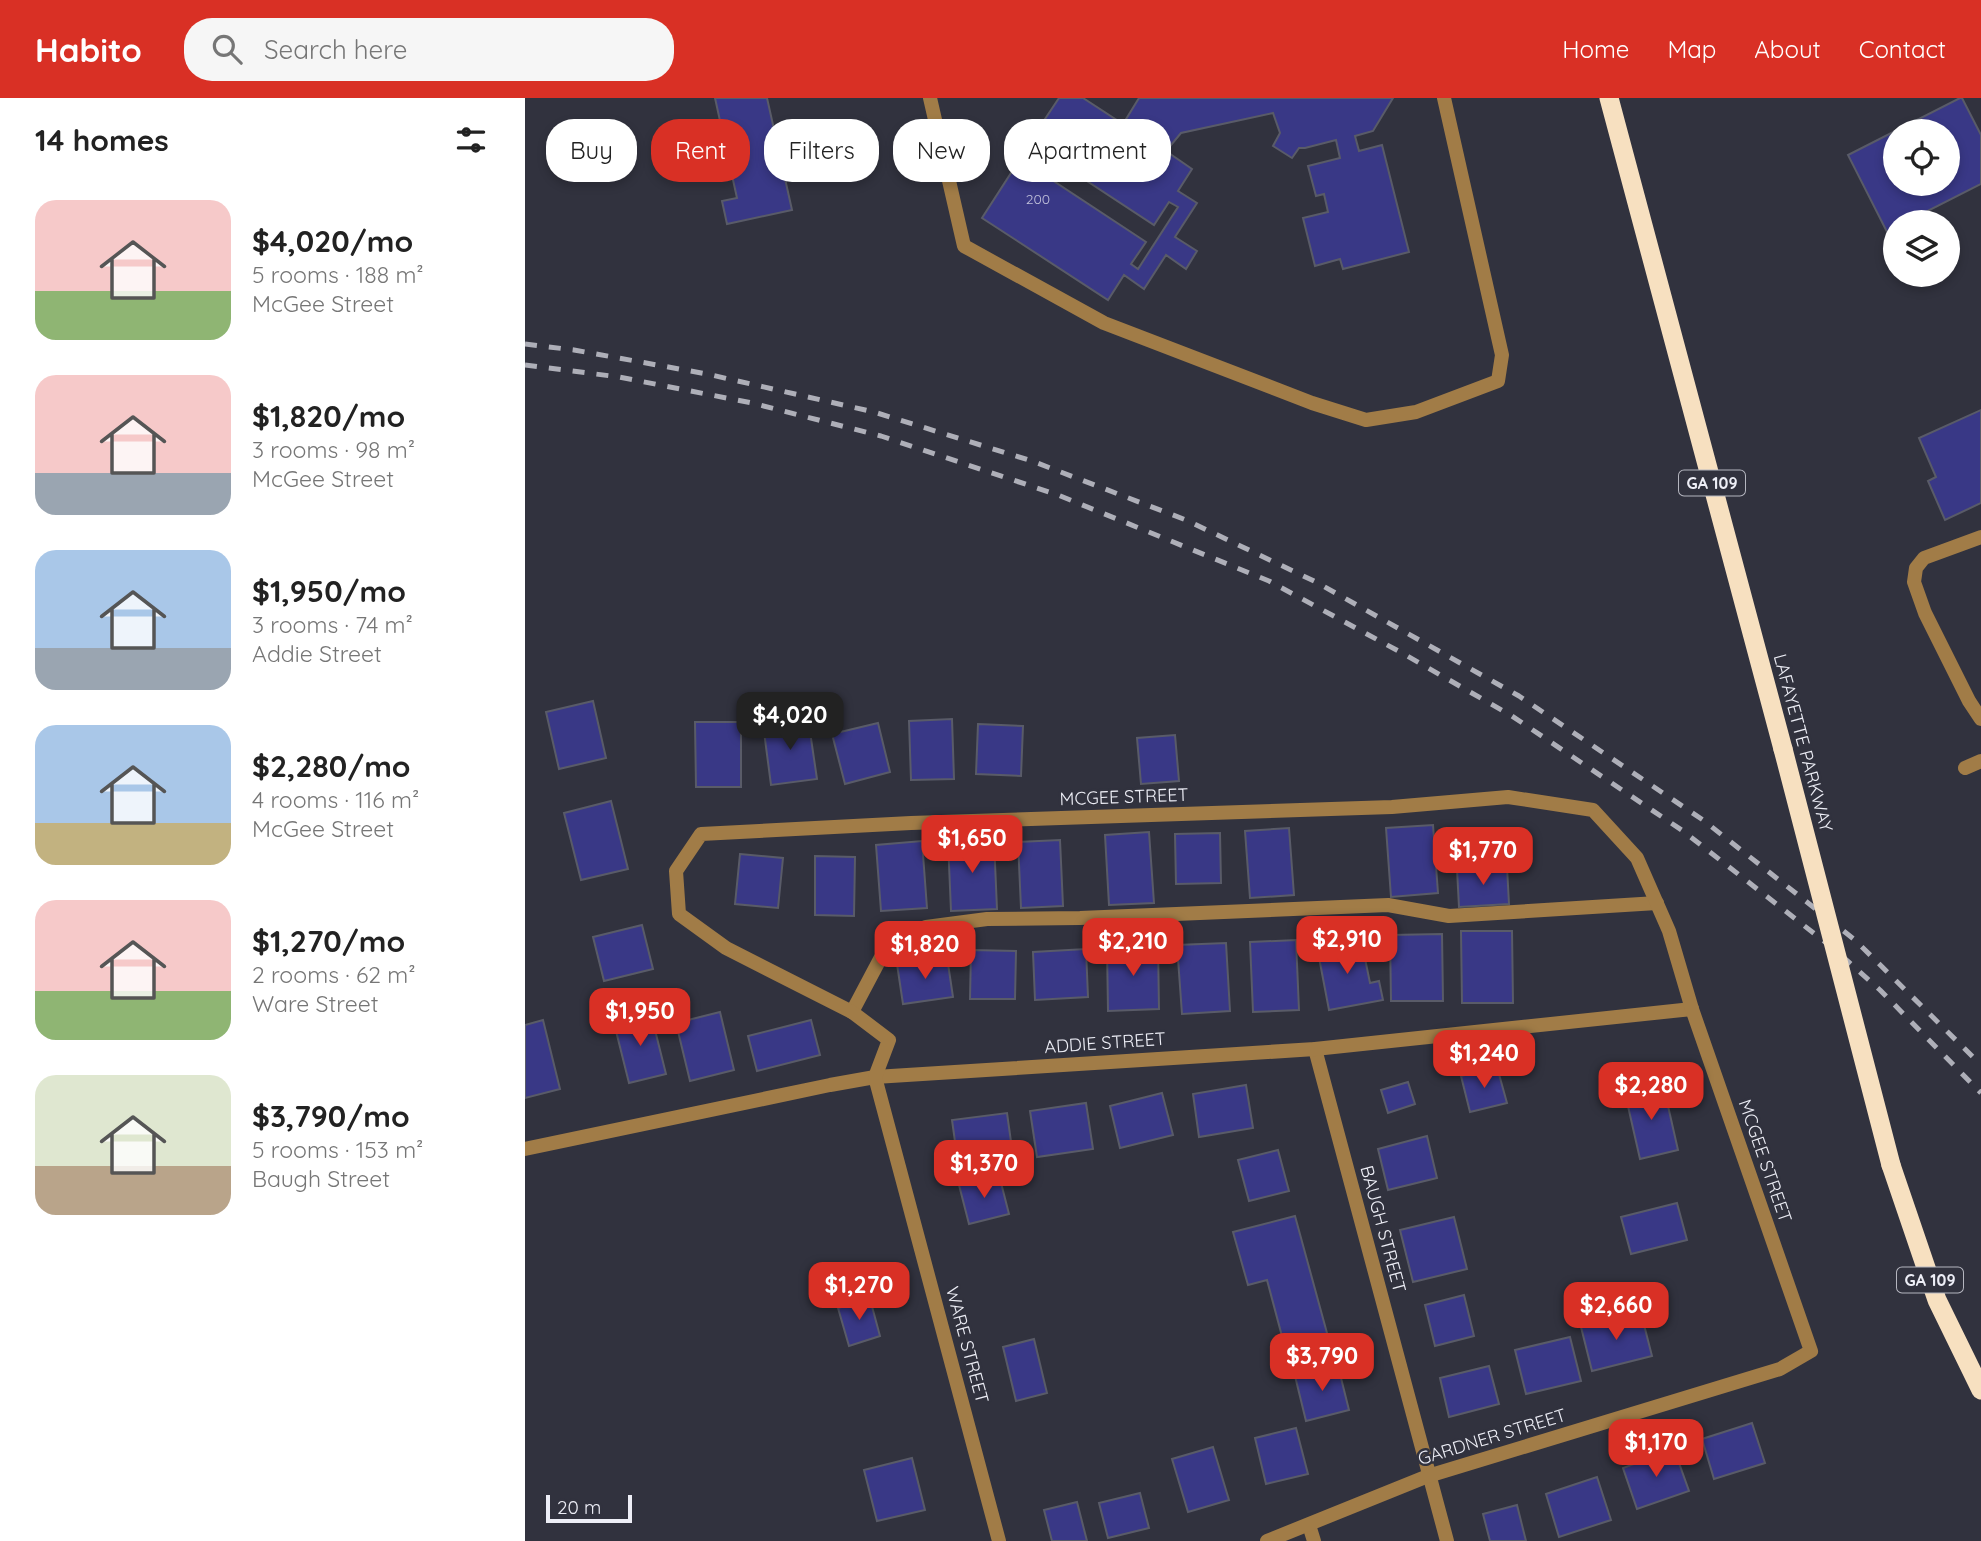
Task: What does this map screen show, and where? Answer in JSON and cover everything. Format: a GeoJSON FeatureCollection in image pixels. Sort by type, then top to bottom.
{"type":"FeatureCollection","features":[{"type":"Feature","properties":{"kind":"highway","name":"LAFAYETTE PARKWAY"},"geometry":{"type":"LineString","coordinates":[[1609,98],[1891,1164],[1937,1300],[1981,1390]]}},
{"type":"Feature","properties":{"kind":"street"},"geometry":{"type":"LineString","coordinates":[[930,98],[964,246],[1104,323],[1313,403],[1366,420],[1416,412],[1498,381],[1501,355],[1444,98]]}},
{"type":"Feature","properties":{"kind":"street"},"geometry":{"type":"LineString","coordinates":[[1981,537],[1924,558],[1916,568],[1914,582],[1925,613],[1969,701],[1981,719]]}},
{"type":"Feature","properties":{"kind":"street"},"geometry":{"type":"LineString","coordinates":[[1965,768],[1981,761]]}},
{"type":"Feature","properties":{"kind":"street","name":"MCGEE STREET"},"geometry":{"type":"LineString","coordinates":[[875,1077],[889,1040],[852,1012],[726,948],[679,914],[676,871],[701,834],[911,822],[1392,807],[1508,797],[1593,810],[1637,858],[1669,931],[1692,1009],[1811,1351]]}},
{"type":"Feature","properties":{"kind":"street"},"geometry":{"type":"LineString","coordinates":[[852,1012],[888,944],[926,926],[987,919],[1080,918],[1388,905],[1449,916],[1657,903]]}},
{"type":"Feature","properties":{"kind":"street","name":"ADDIE STREET"},"geometry":{"type":"LineString","coordinates":[[525,1149],[875,1077],[1315,1049],[1692,1009]]}},
{"type":"Feature","properties":{"kind":"street","name":"BAUGH STREET"},"geometry":{"type":"LineString","coordinates":[[1315,1049],[1447,1541]]}},
{"type":"Feature","properties":{"kind":"street","name":"WARE STREET"},"geometry":{"type":"LineString","coordinates":[[875,1077],[999,1541]]}},
{"type":"Feature","properties":{"kind":"street","name":"GARDNER STREET"},"geometry":{"type":"LineString","coordinates":[[1267,1541],[1429,1476],[1780,1369],[1811,1351]]}},
{"type":"Feature","properties":{"kind":"street"},"geometry":{"type":"LineString","coordinates":[[1309,1525],[1314,1541]]}},
{"type":"Feature","properties":{"kind":"building"},"geometry":{"type":"Polygon","coordinates":[[[715,98],[767,98],[772,119],[764,119],[764,182],[786,182],[792,210],[727,224],[722,201],[737,198],[733,182],[750,182],[750,119],[720,119],[715,98]]]}},
{"type":"Feature","properties":{"kind":"building"},"geometry":{"type":"Polygon","coordinates":[[[1059,98],[1083,98],[1115,119],[1045,119],[1059,98]]]}},
{"type":"Feature","properties":{"kind":"building"},"geometry":{"type":"Polygon","coordinates":[[[1139,98],[1393,98],[1373,131],[1355,136],[1359,151],[1382,145],[1409,252],[1343,269],[1340,259],[1315,266],[1303,218],[1328,212],[1324,194],[1316,196],[1308,166],[1340,158],[1336,140],[1299,148],[1292,158],[1273,146],[1280,133],[1273,113],[1181,133],[1171,145],[1171,119],[1126,119],[1139,98]]]}},
{"type":"Feature","properties":{"kind":"building"},"geometry":{"type":"Polygon","coordinates":[[[1962,98],[1981,135],[1981,184],[1960,195],[1960,119],[1919,119],[1962,98]]]}},
{"type":"Feature","properties":{"kind":"building"},"geometry":{"type":"Polygon","coordinates":[[[1883,137],[1883,196],[1957,196],[1930,210],[1883,210],[1883,224],[1848,155],[1883,137]]]}},
{"type":"Feature","properties":{"kind":"building"},"geometry":{"type":"Polygon","coordinates":[[[1171,154],[1192,169],[1178,191],[1197,203],[1175,237],[1197,251],[1186,269],[1166,255],[1144,289],[1124,275],[1108,300],[982,218],[1005,182],[1055,182],[1146,242],[1131,264],[1138,269],[1178,207],[1169,202],[1154,225],[1088,182],[1171,182],[1171,154]]]}},
{"type":"Feature","properties":{"kind":"building"},"geometry":{"type":"Polygon","coordinates":[[[1981,410],[1981,503],[1945,520],[1928,481],[1936,477],[1919,438],[1981,410]]]}},
{"type":"Feature","properties":{"kind":"building"},"geometry":{"type":"Polygon","coordinates":[[[593,701],[606,758],[559,769],[546,712],[593,701]]]}},
{"type":"Feature","properties":{"kind":"building"},"geometry":{"type":"Polygon","coordinates":[[[808,718],[817,779],[771,785],[763,724],[808,718]]]}},
{"type":"Feature","properties":{"kind":"building"},"geometry":{"type":"Polygon","coordinates":[[[952,719],[954,779],[911,780],[909,721],[952,719]]]}},
{"type":"Feature","properties":{"kind":"building"},"geometry":{"type":"Polygon","coordinates":[[[695,722],[741,722],[741,787],[696,787],[695,722]]]}},
{"type":"Feature","properties":{"kind":"building"},"geometry":{"type":"Polygon","coordinates":[[[878,723],[890,772],[845,784],[832,734],[878,723]]]}},
{"type":"Feature","properties":{"kind":"building"},"geometry":{"type":"Polygon","coordinates":[[[978,724],[1023,726],[1021,776],[976,774],[978,724]]]}},
{"type":"Feature","properties":{"kind":"building"},"geometry":{"type":"Polygon","coordinates":[[[1175,735],[1179,781],[1141,784],[1137,738],[1175,735]]]}},
{"type":"Feature","properties":{"kind":"building"},"geometry":{"type":"Polygon","coordinates":[[[611,801],[628,869],[581,880],[564,813],[611,801]]]}},
{"type":"Feature","properties":{"kind":"building"},"geometry":{"type":"Polygon","coordinates":[[[1433,825],[1438,893],[1391,897],[1386,828],[1433,825]]]}},
{"type":"Feature","properties":{"kind":"building"},"geometry":{"type":"Polygon","coordinates":[[[1289,828],[1294,895],[1250,898],[1245,831],[1289,828]]]}},
{"type":"Feature","properties":{"kind":"building"},"geometry":{"type":"Polygon","coordinates":[[[1149,832],[1154,903],[1109,905],[1105,835],[1149,832]]]}},
{"type":"Feature","properties":{"kind":"building"},"geometry":{"type":"Polygon","coordinates":[[[1220,833],[1221,883],[1176,884],[1175,834],[1220,833]]]}},
{"type":"Feature","properties":{"kind":"building"},"geometry":{"type":"Polygon","coordinates":[[[994,840],[997,909],[951,911],[948,841],[994,840]]]}},
{"type":"Feature","properties":{"kind":"building"},"geometry":{"type":"Polygon","coordinates":[[[1060,840],[1063,906],[1021,908],[1018,842],[1060,840]]]}},
{"type":"Feature","properties":{"kind":"building"},"geometry":{"type":"Polygon","coordinates":[[[922,841],[927,908],[881,911],[876,845],[922,841]]]}},
{"type":"Feature","properties":{"kind":"building"},"geometry":{"type":"Polygon","coordinates":[[[740,854],[783,858],[778,908],[735,904],[740,854]]]}},
{"type":"Feature","properties":{"kind":"building"},"geometry":{"type":"Polygon","coordinates":[[[815,856],[855,857],[854,916],[815,915],[815,856]]]}},
{"type":"Feature","properties":{"kind":"building"},"geometry":{"type":"Polygon","coordinates":[[[1507,867],[1509,904],[1459,907],[1457,869],[1507,867]]]}},
{"type":"Feature","properties":{"kind":"building"},"geometry":{"type":"Polygon","coordinates":[[[642,925],[653,969],[604,981],[593,937],[642,925]]]}},
{"type":"Feature","properties":{"kind":"building"},"geometry":{"type":"Polygon","coordinates":[[[1461,931],[1512,931],[1513,1003],[1462,1003],[1461,931]]]}},
{"type":"Feature","properties":{"kind":"building"},"geometry":{"type":"Polygon","coordinates":[[[1442,934],[1443,1001],[1391,1001],[1390,935],[1442,934]]]}},
{"type":"Feature","properties":{"kind":"building"},"geometry":{"type":"Polygon","coordinates":[[[1361,939],[1370,983],[1379,981],[1383,1000],[1329,1010],[1317,947],[1361,939]]]}},
{"type":"Feature","properties":{"kind":"building"},"geometry":{"type":"Polygon","coordinates":[[[1296,940],[1299,1010],[1253,1012],[1250,942],[1296,940]]]}},
{"type":"Feature","properties":{"kind":"building"},"geometry":{"type":"Polygon","coordinates":[[[1226,943],[1230,1011],[1182,1014],[1177,945],[1226,943]]]}},
{"type":"Feature","properties":{"kind":"building"},"geometry":{"type":"Polygon","coordinates":[[[1158,945],[1159,1009],[1108,1011],[1107,947],[1158,945]]]}},
{"type":"Feature","properties":{"kind":"building"},"geometry":{"type":"Polygon","coordinates":[[[1086,949],[1088,997],[1035,1000],[1033,952],[1086,949]]]}},
{"type":"Feature","properties":{"kind":"building"},"geometry":{"type":"Polygon","coordinates":[[[971,950],[1016,951],[1015,999],[970,999],[971,950]]]}},
{"type":"Feature","properties":{"kind":"building"},"geometry":{"type":"Polygon","coordinates":[[[947,957],[953,997],[903,1004],[897,964],[947,957]]]}},
{"type":"Feature","properties":{"kind":"building"},"geometry":{"type":"Polygon","coordinates":[[[720,1012],[734,1070],[690,1081],[676,1023],[720,1012]]]}},
{"type":"Feature","properties":{"kind":"building"},"geometry":{"type":"Polygon","coordinates":[[[651,1014],[666,1074],[629,1083],[614,1023],[651,1014]]]}},
{"type":"Feature","properties":{"kind":"building"},"geometry":{"type":"Polygon","coordinates":[[[543,1020],[560,1089],[525,1098],[525,1025],[543,1020]]]}},
{"type":"Feature","properties":{"kind":"building"},"geometry":{"type":"Polygon","coordinates":[[[811,1020],[820,1055],[757,1071],[748,1036],[811,1020]]]}},
{"type":"Feature","properties":{"kind":"building"},"geometry":{"type":"Polygon","coordinates":[[[1497,1067],[1507,1103],[1470,1112],[1461,1076],[1497,1067]]]}},
{"type":"Feature","properties":{"kind":"building"},"geometry":{"type":"Polygon","coordinates":[[[1408,1082],[1415,1104],[1388,1113],[1381,1090],[1408,1082]]]}},
{"type":"Feature","properties":{"kind":"building"},"geometry":{"type":"Polygon","coordinates":[[[1663,1084],[1678,1150],[1640,1159],[1625,1093],[1663,1084]]]}},
{"type":"Feature","properties":{"kind":"building"},"geometry":{"type":"Polygon","coordinates":[[[1246,1085],[1253,1128],[1199,1137],[1193,1094],[1246,1085]]]}},
{"type":"Feature","properties":{"kind":"building"},"geometry":{"type":"Polygon","coordinates":[[[1162,1093],[1173,1135],[1120,1148],[1110,1106],[1162,1093]]]}},
{"type":"Feature","properties":{"kind":"building"},"geometry":{"type":"Polygon","coordinates":[[[1086,1103],[1093,1149],[1037,1157],[1030,1111],[1086,1103]]]}},
{"type":"Feature","properties":{"kind":"building"},"geometry":{"type":"Polygon","coordinates":[[[1007,1113],[1013,1156],[958,1163],[952,1120],[1007,1113]]]}},
{"type":"Feature","properties":{"kind":"building"},"geometry":{"type":"Polygon","coordinates":[[[1427,1136],[1437,1178],[1388,1190],[1378,1149],[1427,1136]]]}},
{"type":"Feature","properties":{"kind":"building"},"geometry":{"type":"Polygon","coordinates":[[[1278,1150],[1289,1191],[1249,1201],[1238,1160],[1278,1150]]]}},
{"type":"Feature","properties":{"kind":"building"},"geometry":{"type":"Polygon","coordinates":[[[999,1175],[1009,1214],[969,1224],[959,1185],[999,1175]]]}},
{"type":"Feature","properties":{"kind":"building"},"geometry":{"type":"Polygon","coordinates":[[[1677,1203],[1687,1240],[1631,1254],[1621,1217],[1677,1203]]]}},
{"type":"Feature","properties":{"kind":"building"},"geometry":{"type":"Polygon","coordinates":[[[1295,1216],[1330,1344],[1287,1355],[1267,1280],[1248,1285],[1233,1232],[1295,1216]]]}},
{"type":"Feature","properties":{"kind":"building"},"geometry":{"type":"Polygon","coordinates":[[[1454,1217],[1467,1269],[1413,1282],[1400,1230],[1454,1217]]]}},
{"type":"Feature","properties":{"kind":"building"},"geometry":{"type":"Polygon","coordinates":[[[1464,1295],[1474,1336],[1435,1346],[1425,1305],[1464,1295]]]}},
{"type":"Feature","properties":{"kind":"building"},"geometry":{"type":"Polygon","coordinates":[[[870,1299],[880,1336],[849,1346],[838,1308],[870,1299]]]}},
{"type":"Feature","properties":{"kind":"building"},"geometry":{"type":"Polygon","coordinates":[[[1641,1313],[1652,1356],[1592,1371],[1581,1327],[1641,1313]]]}},
{"type":"Feature","properties":{"kind":"building"},"geometry":{"type":"Polygon","coordinates":[[[1570,1337],[1581,1381],[1526,1394],[1515,1350],[1570,1337]]]}},
{"type":"Feature","properties":{"kind":"building"},"geometry":{"type":"Polygon","coordinates":[[[1034,1339],[1047,1393],[1016,1401],[1003,1347],[1034,1339]]]}},
{"type":"Feature","properties":{"kind":"building"},"geometry":{"type":"Polygon","coordinates":[[[1338,1366],[1349,1410],[1306,1421],[1295,1376],[1338,1366]]]}},
{"type":"Feature","properties":{"kind":"building"},"geometry":{"type":"Polygon","coordinates":[[[1489,1366],[1499,1404],[1449,1417],[1440,1378],[1489,1366]]]}},
{"type":"Feature","properties":{"kind":"building"},"geometry":{"type":"Polygon","coordinates":[[[1752,1423],[1765,1463],[1714,1479],[1702,1439],[1752,1423]]]}},
{"type":"Feature","properties":{"kind":"building"},"geometry":{"type":"Polygon","coordinates":[[[1296,1428],[1308,1474],[1266,1484],[1255,1438],[1296,1428]]]}},
{"type":"Feature","properties":{"kind":"building"},"geometry":{"type":"Polygon","coordinates":[[[1213,1447],[1229,1500],[1188,1512],[1172,1459],[1213,1447]]]}},
{"type":"Feature","properties":{"kind":"building"},"geometry":{"type":"Polygon","coordinates":[[[1674,1449],[1689,1491],[1637,1509],[1623,1468],[1674,1449]]]}},
{"type":"Feature","properties":{"kind":"building"},"geometry":{"type":"Polygon","coordinates":[[[912,1458],[925,1510],[877,1521],[864,1470],[912,1458]]]}},
{"type":"Feature","properties":{"kind":"building"},"geometry":{"type":"Polygon","coordinates":[[[1597,1477],[1611,1520],[1559,1537],[1546,1494],[1597,1477]]]}},
{"type":"Feature","properties":{"kind":"building"},"geometry":{"type":"Polygon","coordinates":[[[1140,1493],[1149,1528],[1108,1538],[1099,1503],[1140,1493]]]}},
{"type":"Feature","properties":{"kind":"building"},"geometry":{"type":"Polygon","coordinates":[[[1077,1502],[1087,1541],[1052,1541],[1044,1510],[1077,1502]]]}},
{"type":"Feature","properties":{"kind":"building"},"geometry":{"type":"Polygon","coordinates":[[[1517,1505],[1526,1541],[1490,1541],[1483,1514],[1517,1505]]]}},
{"type":"Feature","properties":{"kind":"railway"},"geometry":{"type":"LineString","coordinates":[[525,344],[707,374],[874,412],[1032,461],[1186,520],[1316,582],[1519,696],[1703,820],[1855,940],[1981,1065]]}},
{"type":"Feature","properties":{"kind":"railway"},"geometry":{"type":"LineString","coordinates":[[525,365],[619,377],[752,403],[881,436],[1058,495],[1269,581],[1512,716],[1683,831],[1834,949],[1880,990],[1981,1093]]}}]}
